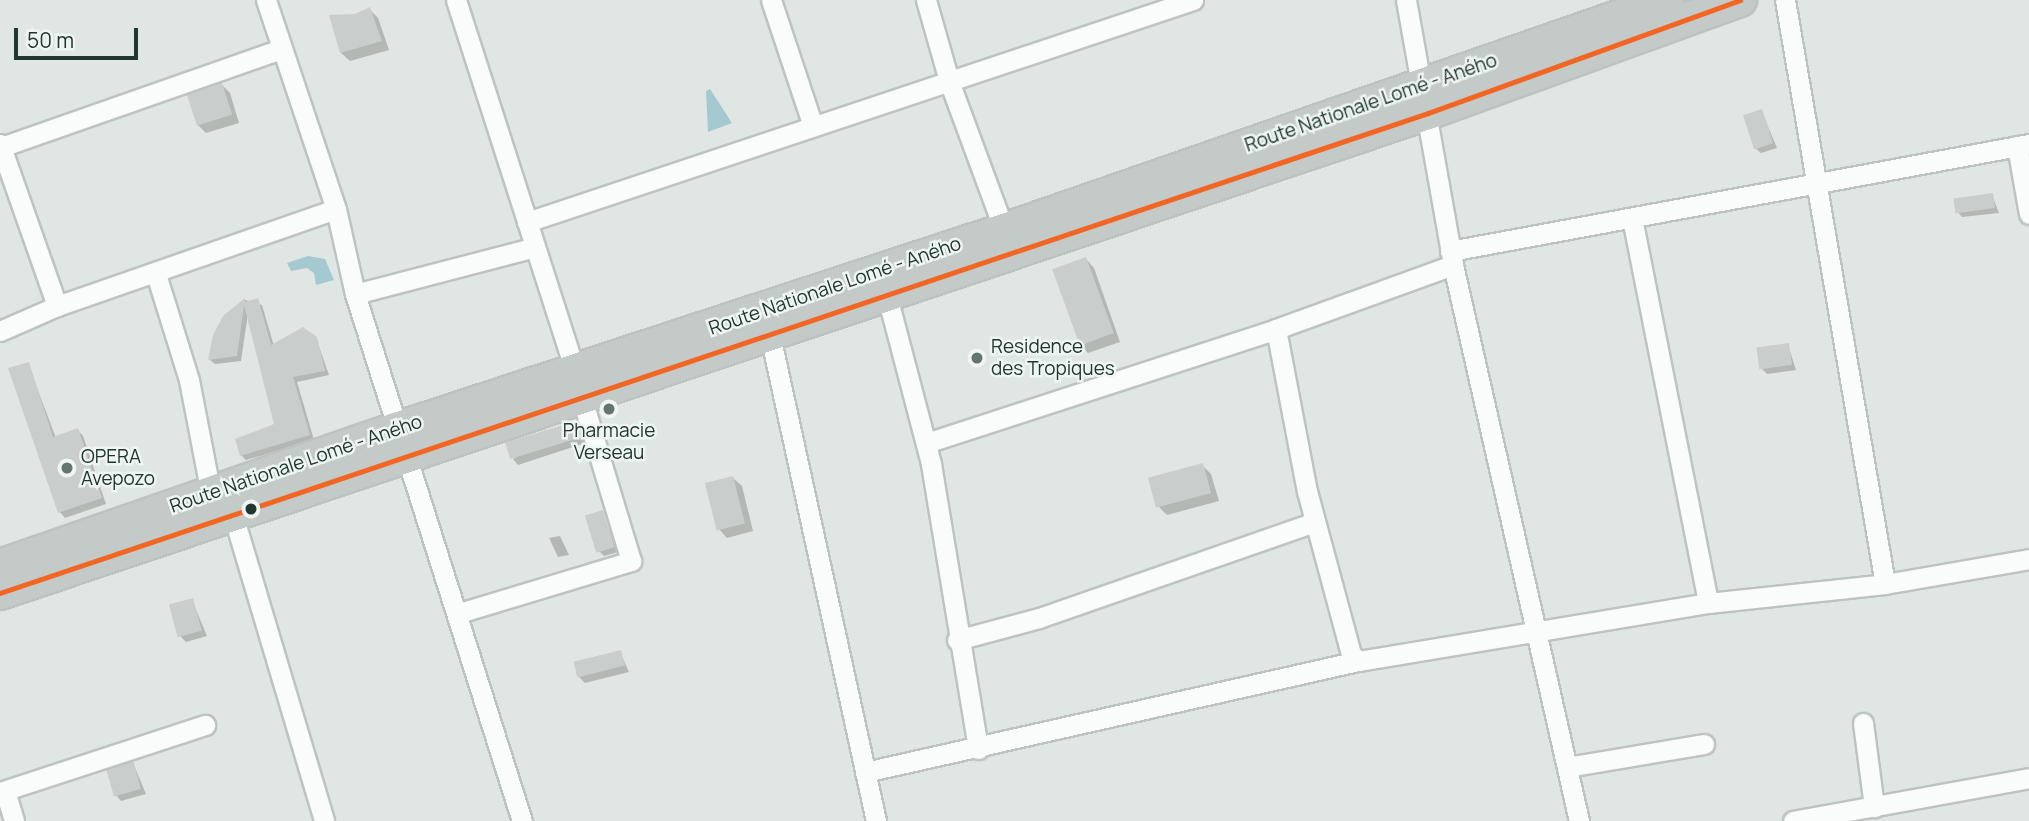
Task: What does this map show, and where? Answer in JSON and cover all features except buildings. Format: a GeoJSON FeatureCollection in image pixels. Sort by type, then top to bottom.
{"type":"FeatureCollection","features":[{"type":"Feature","properties":{"kind":"highway","name":"Route Nationale Lomé - Aného"},"geometry":{"type":"LineString","coordinates":[[766,320],[886,292],[1425,99],[1607,10],[1667,0]]}},
{"type":"Feature","properties":{"kind":"highway","name":"Route Nationale Lomé - Aného"},"geometry":{"type":"LineString","coordinates":[[0,593],[222,504],[766,320],[1004,230],[1740,0]]}},
{"type":"Feature","properties":{"kind":"highway","name":"Route Nationale Lomé - Aného"},"geometry":{"type":"LineString","coordinates":[[0,566],[222,504]]}},
{"type":"Feature","properties":{"kind":"street"},"geometry":{"type":"LineString","coordinates":[[267,0],[336,209],[355,294],[401,442],[459,613],[522,821]]}},
{"type":"Feature","properties":{"kind":"street"},"geometry":{"type":"LineString","coordinates":[[456,0],[579,384],[631,561],[459,613]]}},
{"type":"Feature","properties":{"kind":"street"},"geometry":{"type":"LineString","coordinates":[[771,0],[813,126]]}},
{"type":"Feature","properties":{"kind":"street"},"geometry":{"type":"LineString","coordinates":[[926,0],[949,81],[1004,230]]}},
{"type":"Feature","properties":{"kind":"street"},"geometry":{"type":"LineString","coordinates":[[527,222],[1193,0]]}},
{"type":"Feature","properties":{"kind":"street"},"geometry":{"type":"LineString","coordinates":[[1406,0],[1452,258],[1579,821]]}},
{"type":"Feature","properties":{"kind":"street"},"geometry":{"type":"LineString","coordinates":[[1785,0],[1885,584]]}},
{"type":"Feature","properties":{"kind":"street"},"geometry":{"type":"LineString","coordinates":[[57,306],[1,146],[281,49]]}},
{"type":"Feature","properties":{"kind":"street"},"geometry":{"type":"LineString","coordinates":[[926,443],[1276,329],[1452,258],[1632,218],[1817,180],[2023,145],[2029,214]]}},
{"type":"Feature","properties":{"kind":"street"},"geometry":{"type":"LineString","coordinates":[[0,331],[57,306],[156,274],[336,209]]}},
{"type":"Feature","properties":{"kind":"street"},"geometry":{"type":"LineString","coordinates":[[1632,218],[1708,603]]}},
{"type":"Feature","properties":{"kind":"street"},"geometry":{"type":"LineString","coordinates":[[355,294],[535,247]]}},
{"type":"Feature","properties":{"kind":"street"},"geometry":{"type":"LineString","coordinates":[[156,274],[189,380],[222,504],[324,821]]}},
{"type":"Feature","properties":{"kind":"street"},"geometry":{"type":"LineString","coordinates":[[886,292],[926,443],[957,640],[978,749]]}},
{"type":"Feature","properties":{"kind":"street"},"geometry":{"type":"LineString","coordinates":[[766,320],[876,821]]}},
{"type":"Feature","properties":{"kind":"street"},"geometry":{"type":"LineString","coordinates":[[1276,329],[1315,522],[1351,654],[1358,662]]}},
{"type":"Feature","properties":{"kind":"street"},"geometry":{"type":"LineString","coordinates":[[957,640],[1039,618],[1315,522]]}},
{"type":"Feature","properties":{"kind":"street"},"geometry":{"type":"LineString","coordinates":[[865,772],[978,749],[1358,662],[1708,603],[1885,584],[2029,559]]}},
{"type":"Feature","properties":{"kind":"street"},"geometry":{"type":"LineString","coordinates":[[1863,723],[1874,807]]}},
{"type":"Feature","properties":{"kind":"street"},"geometry":{"type":"LineString","coordinates":[[14,821],[2,792],[205,725]]}},
{"type":"Feature","properties":{"kind":"street"},"geometry":{"type":"LineString","coordinates":[[1567,767],[1704,744]]}},
{"type":"Feature","properties":{"kind":"street"},"geometry":{"type":"LineString","coordinates":[[1793,821],[2029,778]]}},
{"type":"Feature","properties":{"kind":"water"},"geometry":{"type":"Polygon","coordinates":[[[710,89],[732,123],[708,132],[706,91],[710,89]]]}},
{"type":"Feature","properties":{"kind":"water"},"geometry":{"type":"Polygon","coordinates":[[[308,256],[325,259],[334,280],[316,285],[314,273],[307,268],[291,271],[287,263],[308,256]]]}},
{"type":"Feature","properties":{"kind":"transit line"},"geometry":{"type":"LineString","coordinates":[[0,593],[1428,113],[1740,0]]}},
{"type":"Feature","properties":{"kind":"place","name":"Residence des Tropiques"},"geometry":{"type":"Point","coordinates":[977,358]}},
{"type":"Feature","properties":{"kind":"place","name":"Pharmacie Verseau"},"geometry":{"type":"Point","coordinates":[609,409]}},
{"type":"Feature","properties":{"kind":"place","name":"OPERA Avepozo"},"geometry":{"type":"Point","coordinates":[67,468]}}]}
